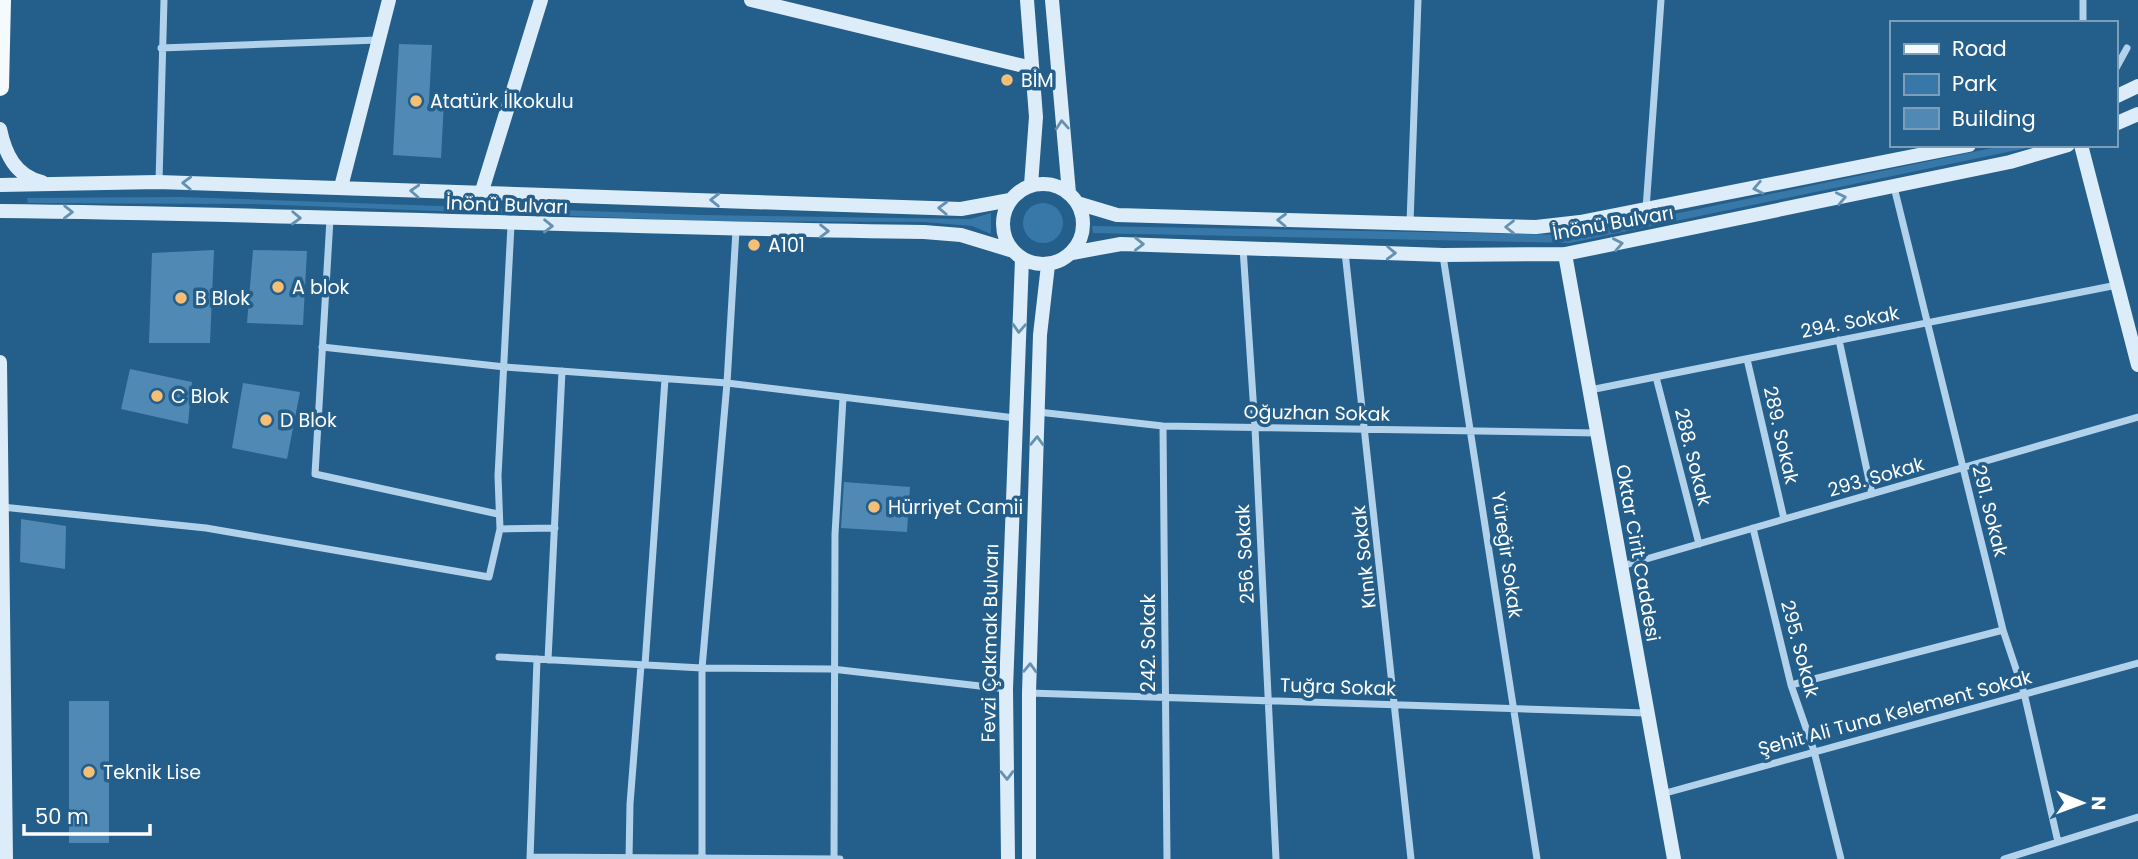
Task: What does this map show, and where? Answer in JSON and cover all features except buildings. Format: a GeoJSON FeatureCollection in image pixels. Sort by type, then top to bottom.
{"type":"FeatureCollection","features":[{"type":"Feature","properties":{"kind":"main road"},"geometry":{"type":"LineString","coordinates":[[0,87],[2,0]]}},
{"type":"Feature","properties":{"kind":"main road"},"geometry":{"type":"LineString","coordinates":[[341,187],[389,0]]}},
{"type":"Feature","properties":{"kind":"main road"},"geometry":{"type":"LineString","coordinates":[[481,194],[541,0]]}},
{"type":"Feature","properties":{"kind":"main road"},"geometry":{"type":"LineString","coordinates":[[751,0],[1032,68]]}},
{"type":"Feature","properties":{"kind":"main road"},"geometry":{"type":"LineString","coordinates":[[1027,0],[1036,135],[1031,185]]}},
{"type":"Feature","properties":{"kind":"main road"},"geometry":{"type":"LineString","coordinates":[[1010,200],[1002,225],[1010,250],[1022,260],[1048,265],[1072,253],[1083,229],[1073,198],[1052,0]]}},
{"type":"Feature","properties":{"kind":"main road"},"geometry":{"type":"LineString","coordinates":[[2117,96],[2138,86]]}},
{"type":"Feature","properties":{"kind":"main road"},"geometry":{"type":"LineString","coordinates":[[2117,123],[2138,114]]}},
{"type":"Feature","properties":{"kind":"main road"},"geometry":{"type":"LineString","coordinates":[[0,129],[8,154],[19,170],[32,180],[53,184]]}},
{"type":"Feature","properties":{"kind":"main road","name":"İnönü Bulvarı"},"geometry":{"type":"LineString","coordinates":[[1073,198],[1117,215],[1536,227],[1646,210],[1959,147]]}},
{"type":"Feature","properties":{"kind":"main road","name":"İnönü Bulvarı"},"geometry":{"type":"LineString","coordinates":[[1072,253],[1121,244],[1443,255],[1565,254],[1894,187],[2036,156],[2062,147]]}},
{"type":"Feature","properties":{"kind":"main road"},"geometry":{"type":"LineString","coordinates":[[2082,147],[2138,365]]}},
{"type":"Feature","properties":{"kind":"main road"},"geometry":{"type":"LineString","coordinates":[[0,185],[159,182],[961,209],[1010,200],[1031,185],[1058,186],[1073,198]]}},
{"type":"Feature","properties":{"kind":"main road","name":"İnönü Bulvarı"},"geometry":{"type":"LineString","coordinates":[[0,211],[511,225],[925,232],[961,235],[1010,250]]}},
{"type":"Feature","properties":{"kind":"main road","name":"Oktar Cirit Caddesi"},"geometry":{"type":"LineString","coordinates":[[1565,254],[1674,859]]}},
{"type":"Feature","properties":{"kind":"main road","name":"Fevzi Çakmak Bulvarı"},"geometry":{"type":"LineString","coordinates":[[1009,859],[1006,689],[1022,260]]}},
{"type":"Feature","properties":{"kind":"main road","name":"Fevzi Çakmak Bulvarı"},"geometry":{"type":"LineString","coordinates":[[1029,859],[1029,693],[1041,313],[1048,265]]}},
{"type":"Feature","properties":{"kind":"main road"},"geometry":{"type":"LineString","coordinates":[[0,362],[6,859]]}},
{"type":"Feature","properties":{"kind":"street"},"geometry":{"type":"LineString","coordinates":[[159,182],[160,48],[164,0]]}},
{"type":"Feature","properties":{"kind":"street"},"geometry":{"type":"LineString","coordinates":[[1410,223],[1418,0]]}},
{"type":"Feature","properties":{"kind":"street"},"geometry":{"type":"LineString","coordinates":[[1646,210],[1661,0]]}},
{"type":"Feature","properties":{"kind":"street"},"geometry":{"type":"LineString","coordinates":[[2083,21],[2084,0]]}},
{"type":"Feature","properties":{"kind":"street"},"geometry":{"type":"LineString","coordinates":[[160,48],[378,40]]}},
{"type":"Feature","properties":{"kind":"street"},"geometry":{"type":"LineString","coordinates":[[2117,66],[2127,48]]}},
{"type":"Feature","properties":{"kind":"street","name":"291. Sokak"},"geometry":{"type":"LineString","coordinates":[[1894,187],[2003,630],[2024,693],[2058,842]]}},
{"type":"Feature","properties":{"kind":"street"},"geometry":{"type":"LineString","coordinates":[[330,219],[315,474],[498,514]]}},
{"type":"Feature","properties":{"kind":"street"},"geometry":{"type":"LineString","coordinates":[[2,507],[206,528],[489,577],[500,528],[498,514],[511,225]]}},
{"type":"Feature","properties":{"kind":"street"},"geometry":{"type":"LineString","coordinates":[[702,858],[702,668],[727,383],[736,230]]}},
{"type":"Feature","properties":{"kind":"street","name":"256. Sokak"},"geometry":{"type":"LineString","coordinates":[[1243,247],[1255,428],[1276,859]]}},
{"type":"Feature","properties":{"kind":"street","name":"Kınık Sokak"},"geometry":{"type":"LineString","coordinates":[[1345,251],[1411,859]]}},
{"type":"Feature","properties":{"kind":"street","name":"Yüreğir Sokak"},"geometry":{"type":"LineString","coordinates":[[1443,255],[1537,859]]}},
{"type":"Feature","properties":{"kind":"street","name":"294. Sokak"},"geometry":{"type":"LineString","coordinates":[[1590,390],[2117,285]]}},
{"type":"Feature","properties":{"kind":"street"},"geometry":{"type":"LineString","coordinates":[[1839,340],[1872,494]]}},
{"type":"Feature","properties":{"kind":"street"},"geometry":{"type":"LineString","coordinates":[[322,347],[505,367],[727,383],[1015,418]]}},
{"type":"Feature","properties":{"kind":"street","name":"289. Sokak"},"geometry":{"type":"LineString","coordinates":[[1746,359],[1784,519]]}},
{"type":"Feature","properties":{"kind":"street"},"geometry":{"type":"LineString","coordinates":[[548,660],[562,371]]}},
{"type":"Feature","properties":{"kind":"street","name":"288. Sokak"},"geometry":{"type":"LineString","coordinates":[[1656,377],[1699,544]]}},
{"type":"Feature","properties":{"kind":"street"},"geometry":{"type":"LineString","coordinates":[[629,858],[665,379]]}},
{"type":"Feature","properties":{"kind":"street"},"geometry":{"type":"LineString","coordinates":[[834,859],[832,669],[835,534],[843,398]]}},
{"type":"Feature","properties":{"kind":"street","name":"Oğuzhan Sokak"},"geometry":{"type":"LineString","coordinates":[[1038,412],[1163,426],[1597,433]]}},
{"type":"Feature","properties":{"kind":"street","name":"293. Sokak"},"geometry":{"type":"LineString","coordinates":[[1622,566],[2138,417]]}},
{"type":"Feature","properties":{"kind":"street","name":"242. Sokak"},"geometry":{"type":"LineString","coordinates":[[1163,426],[1167,859]]}},
{"type":"Feature","properties":{"kind":"street"},"geometry":{"type":"LineString","coordinates":[[500,528],[555,528]]}},
{"type":"Feature","properties":{"kind":"street","name":"295. Sokak"},"geometry":{"type":"LineString","coordinates":[[1753,528],[1791,685],[1815,751],[1841,859]]}},
{"type":"Feature","properties":{"kind":"street"},"geometry":{"type":"LineString","coordinates":[[1791,685],[2003,630]]}},
{"type":"Feature","properties":{"kind":"street"},"geometry":{"type":"LineString","coordinates":[[499,657],[702,668],[832,669],[1006,689]]}},
{"type":"Feature","properties":{"kind":"street"},"geometry":{"type":"LineString","coordinates":[[537,659],[530,858],[840,859]]}},
{"type":"Feature","properties":{"kind":"street","name":"Şehit Ali Tuna Kelement Sokak"},"geometry":{"type":"LineString","coordinates":[[1662,794],[2138,663]]}},
{"type":"Feature","properties":{"kind":"street","name":"Tuğra Sokak"},"geometry":{"type":"LineString","coordinates":[[1029,693],[1646,713]]}},
{"type":"Feature","properties":{"kind":"street"},"geometry":{"type":"LineString","coordinates":[[2004,859],[2138,817]]}},
{"type":"Feature","properties":{"kind":"green space"},"geometry":{"type":"Polygon","coordinates":[[[1997,147],[2031,147],[1570,243],[1093,233],[1092,226],[1573,235],[1997,147]]]}},
{"type":"Feature","properties":{"kind":"green space"},"geometry":{"type":"Polygon","coordinates":[[[180,197],[702,215],[970,219],[991,213],[991,234],[972,226],[924,222],[703,221],[254,204],[28,203],[27,198],[180,197]]]}},
{"type":"Feature","properties":{"kind":"green space"},"geometry":{"type":"Polygon","coordinates":[[[1043,203],[1057,209],[1063,223],[1057,237],[1043,243],[1029,237],[1023,223],[1029,209],[1043,203]]]}},
{"type":"Feature","properties":{"kind":"place","name":"BİM"},"geometry":{"type":"Point","coordinates":[1007,80]}},
{"type":"Feature","properties":{"kind":"place","name":"Atatürk İlkokulu"},"geometry":{"type":"Point","coordinates":[416,101]}},
{"type":"Feature","properties":{"kind":"place","name":"A101"},"geometry":{"type":"Point","coordinates":[754,245]}},
{"type":"Feature","properties":{"kind":"place","name":"A blok"},"geometry":{"type":"Point","coordinates":[278,287]}},
{"type":"Feature","properties":{"kind":"place","name":"B Blok"},"geometry":{"type":"Point","coordinates":[181,298]}},
{"type":"Feature","properties":{"kind":"place","name":"C Blok"},"geometry":{"type":"Point","coordinates":[157,396]}},
{"type":"Feature","properties":{"kind":"place","name":"D Blok"},"geometry":{"type":"Point","coordinates":[266,420]}},
{"type":"Feature","properties":{"kind":"place","name":"Hürriyet Camii"},"geometry":{"type":"Point","coordinates":[874,507]}},
{"type":"Feature","properties":{"kind":"place","name":"Teknik Lise"},"geometry":{"type":"Point","coordinates":[89,772]}}]}
